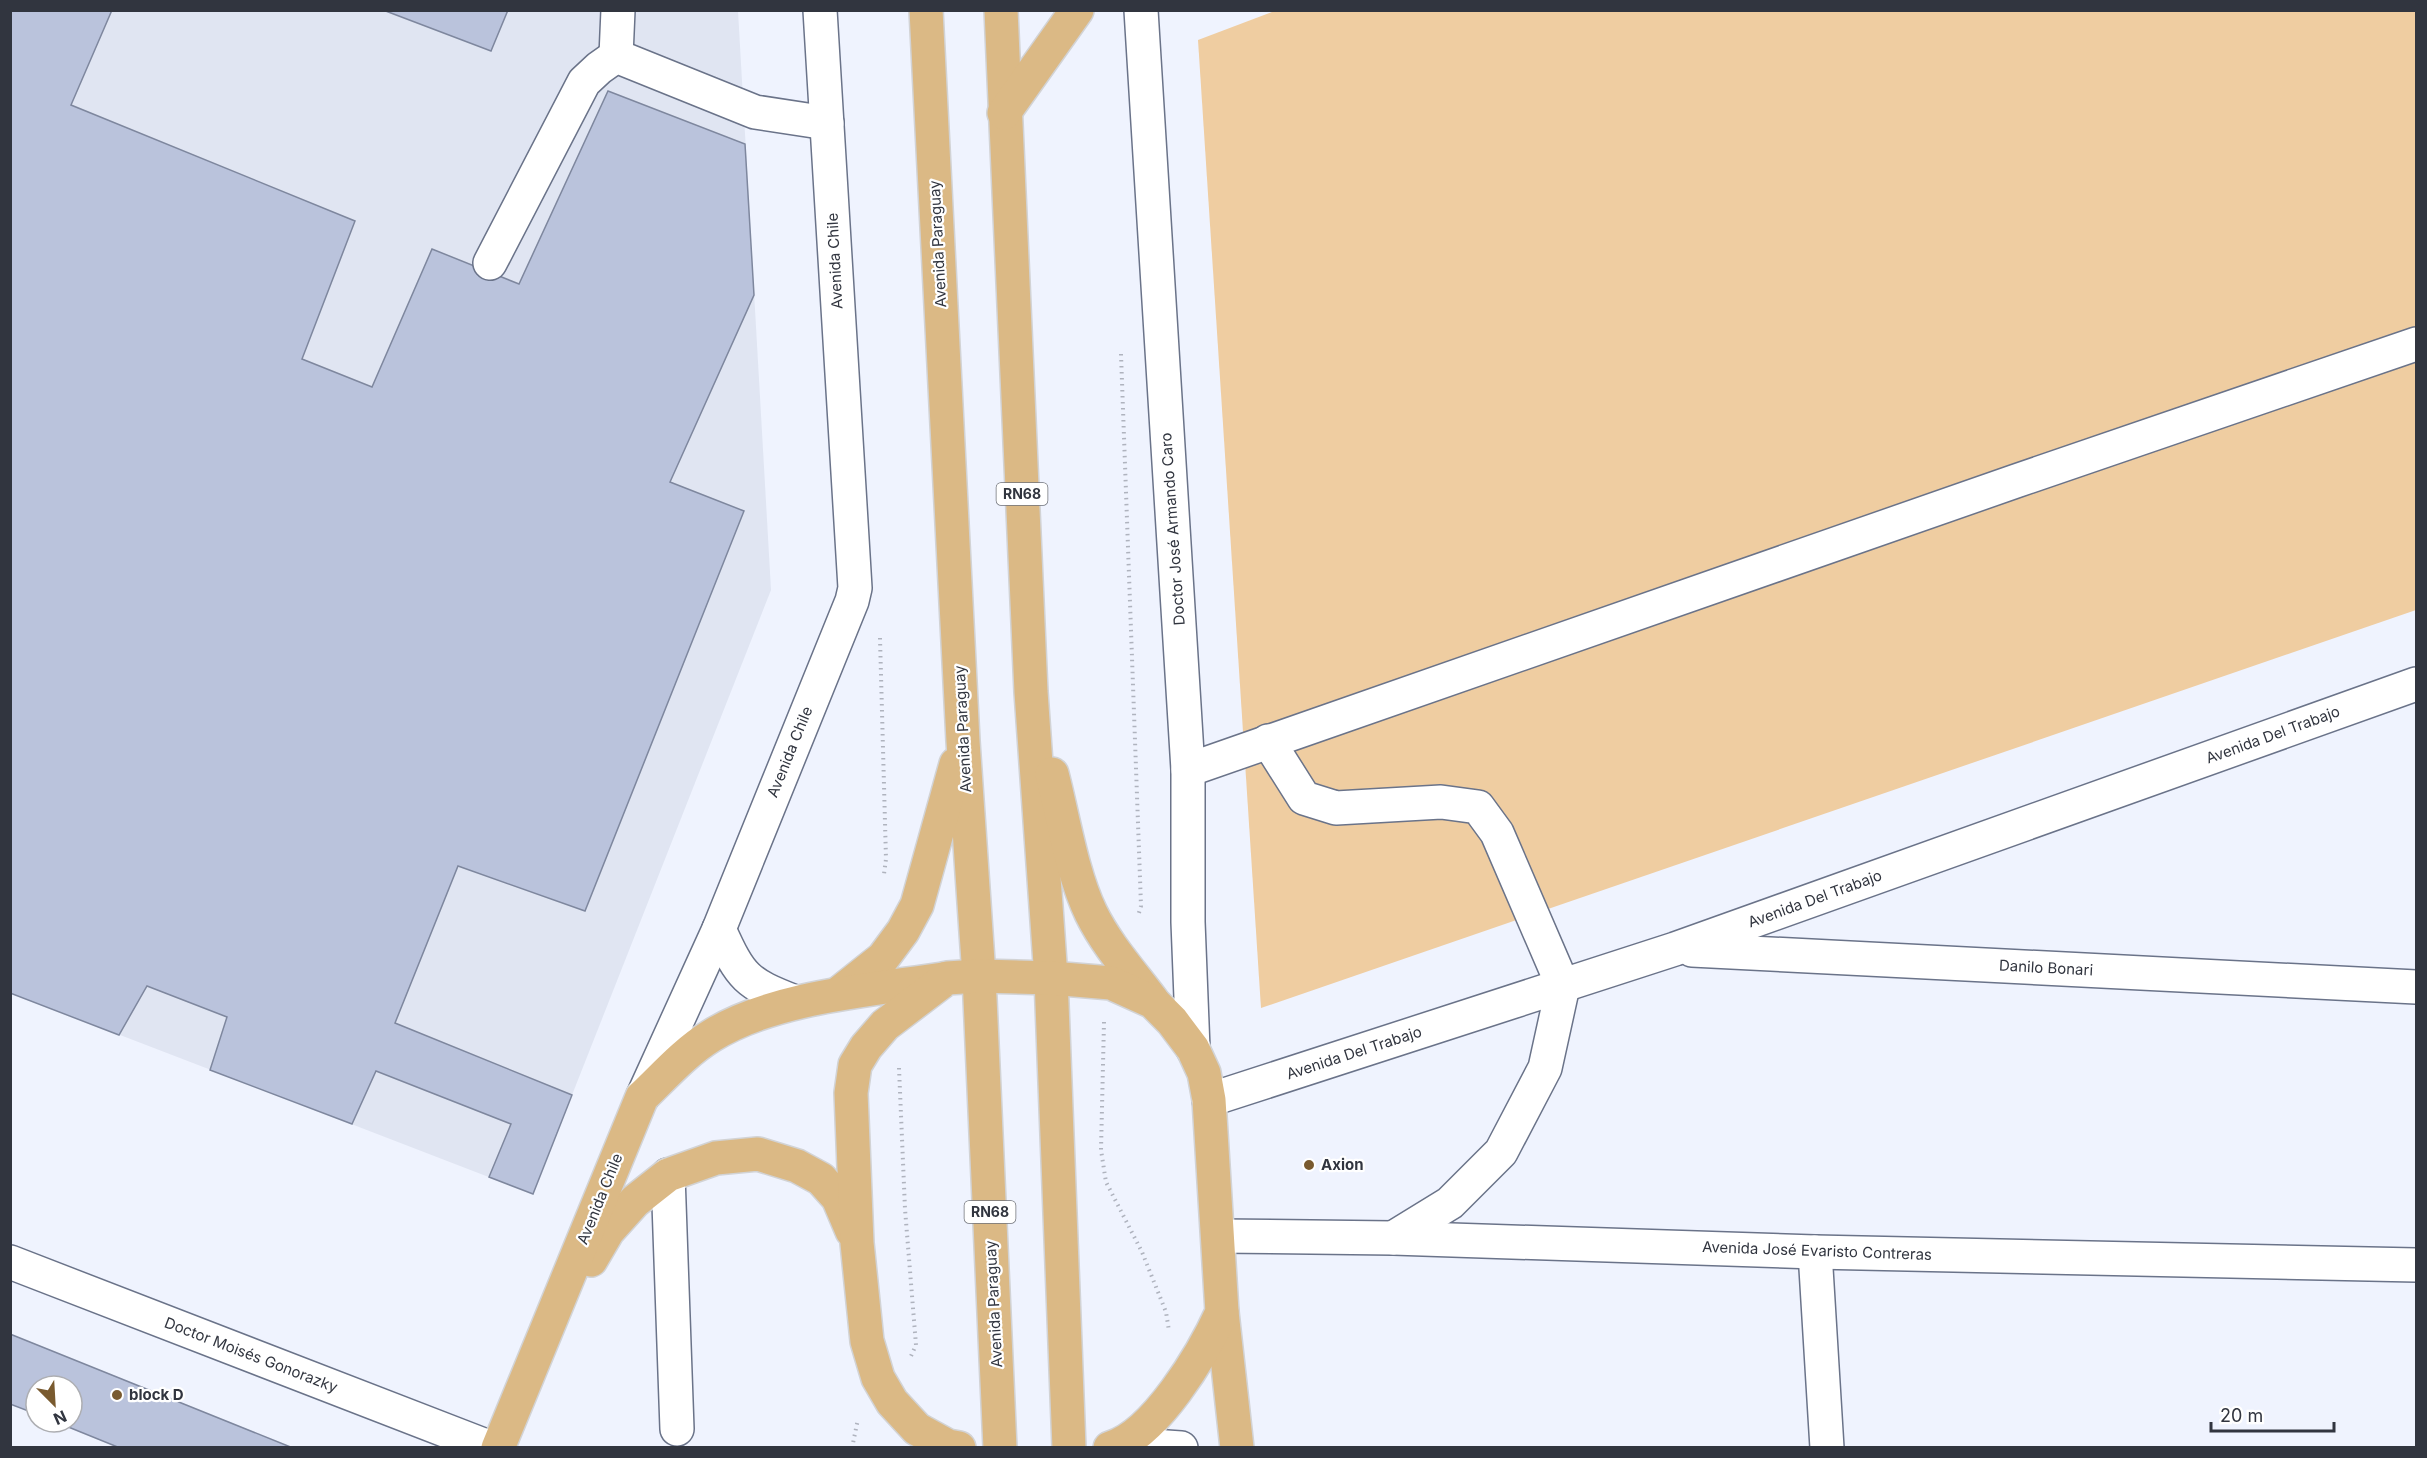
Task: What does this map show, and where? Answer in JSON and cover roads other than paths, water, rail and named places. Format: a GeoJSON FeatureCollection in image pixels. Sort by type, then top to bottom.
{"type":"FeatureCollection","features":[{"type":"Feature","properties":{"kind":"main road","name":"Avenida Paraguay"},"geometry":{"type":"LineString","coordinates":[[926,10],[963,741],[963,977],[1000,1448]]}},
{"type":"Feature","properties":{"kind":"main road","name":"RN68"},"geometry":{"type":"LineString","coordinates":[[1001,10],[1031,692],[1051,978],[1069,1448]]}},
{"type":"Feature","properties":{"kind":"main road"},"geometry":{"type":"LineString","coordinates":[[1004,113],[1079,14]]}},
{"type":"Feature","properties":{"kind":"main road"},"geometry":{"type":"LineString","coordinates":[[1031,692],[1081,888],[1117,971],[1154,1002],[1172,1021],[1193,1049],[1204,1073],[1209,1100],[1221,1312],[1237,1448]]}},
{"type":"Feature","properties":{"kind":"main road"},"geometry":{"type":"LineString","coordinates":[[838,995],[883,958],[903,931],[912,913],[963,741]]}},
{"type":"Feature","properties":{"kind":"main road"},"geometry":{"type":"LineString","coordinates":[[642,1097],[684,1056],[712,1035],[752,1017],[795,1002],[963,977],[1051,978],[1117,971]]}},
{"type":"Feature","properties":{"kind":"main road"},"geometry":{"type":"LineString","coordinates":[[959,1448],[948,1446],[917,1429],[892,1402],[878,1378],[867,1341],[857,1243],[852,1084],[855,1065],[866,1047],[885,1025],[963,977]]}},
{"type":"Feature","properties":{"kind":"main road","name":"Avenida Chile"},"geometry":{"type":"LineString","coordinates":[[498,1448],[642,1097]]}},
{"type":"Feature","properties":{"kind":"main road"},"geometry":{"type":"LineString","coordinates":[[544,1335],[608,1231],[634,1202],[668,1175],[716,1158],[758,1154],[797,1166],[821,1179],[838,1198],[857,1243]]}},
{"type":"Feature","properties":{"kind":"main road"},"geometry":{"type":"LineString","coordinates":[[1116,1446],[1156,1414],[1180,1386],[1207,1345],[1221,1312]]}},
{"type":"Feature","properties":{"kind":"street"},"geometry":{"type":"LineString","coordinates":[[490,263],[584,82],[616,56],[618,10]]}},
{"type":"Feature","properties":{"kind":"street","name":"Avenida Chile"},"geometry":{"type":"LineString","coordinates":[[642,1097],[719,929],[852,601],[855,588],[820,10]]}},
{"type":"Feature","properties":{"kind":"street","name":"Doctor José Armando Caro"},"geometry":{"type":"LineString","coordinates":[[1141,10],[1188,770],[1188,922],[1193,1049]]}},
{"type":"Feature","properties":{"kind":"street"},"geometry":{"type":"LineString","coordinates":[[616,56],[755,112],[827,123]]}},
{"type":"Feature","properties":{"kind":"street"},"geometry":{"type":"LineString","coordinates":[[1188,770],[2016,480],[2416,344]]}},
{"type":"Feature","properties":{"kind":"street","name":"Avenida Del Trabajo"},"geometry":{"type":"LineString","coordinates":[[1209,1100],[1675,949],[2416,684]]}},
{"type":"Feature","properties":{"kind":"street"},"geometry":{"type":"LineString","coordinates":[[1268,741],[1304,798],[1325,805],[1336,808],[1441,802],[1478,807],[1497,833],[1563,986],[1545,1068],[1501,1152],[1450,1203],[1393,1238]]}},
{"type":"Feature","properties":{"kind":"street"},"geometry":{"type":"LineString","coordinates":[[719,929],[741,972],[760,988],[795,1002]]}},
{"type":"Feature","properties":{"kind":"street","name":"Danilo Bonari"},"geometry":{"type":"LineString","coordinates":[[1675,949],[2416,987]]}},
{"type":"Feature","properties":{"kind":"street"},"geometry":{"type":"LineString","coordinates":[[668,1175],[677,1430]]}},
{"type":"Feature","properties":{"kind":"street","name":"Avenida José Evaristo Contreras"},"geometry":{"type":"LineString","coordinates":[[1218,1236],[1393,1238],[1815,1252],[2416,1265]]}},
{"type":"Feature","properties":{"kind":"street"},"geometry":{"type":"LineString","coordinates":[[1815,1252],[1827,1448]]}},
{"type":"Feature","properties":{"kind":"street","name":"Doctor Moisés Gonorazky"},"geometry":{"type":"LineString","coordinates":[[10,1262],[491,1448]]}},
{"type":"Feature","properties":{"kind":"street"},"geometry":{"type":"LineString","coordinates":[[1116,1446],[1181,1448]]}},
{"type":"Feature","properties":{"kind":"place","name":"Axion"},"geometry":{"type":"Point","coordinates":[1309,1165]}},
{"type":"Feature","properties":{"kind":"place","name":"block D"},"geometry":{"type":"Point","coordinates":[117,1395]}}]}
